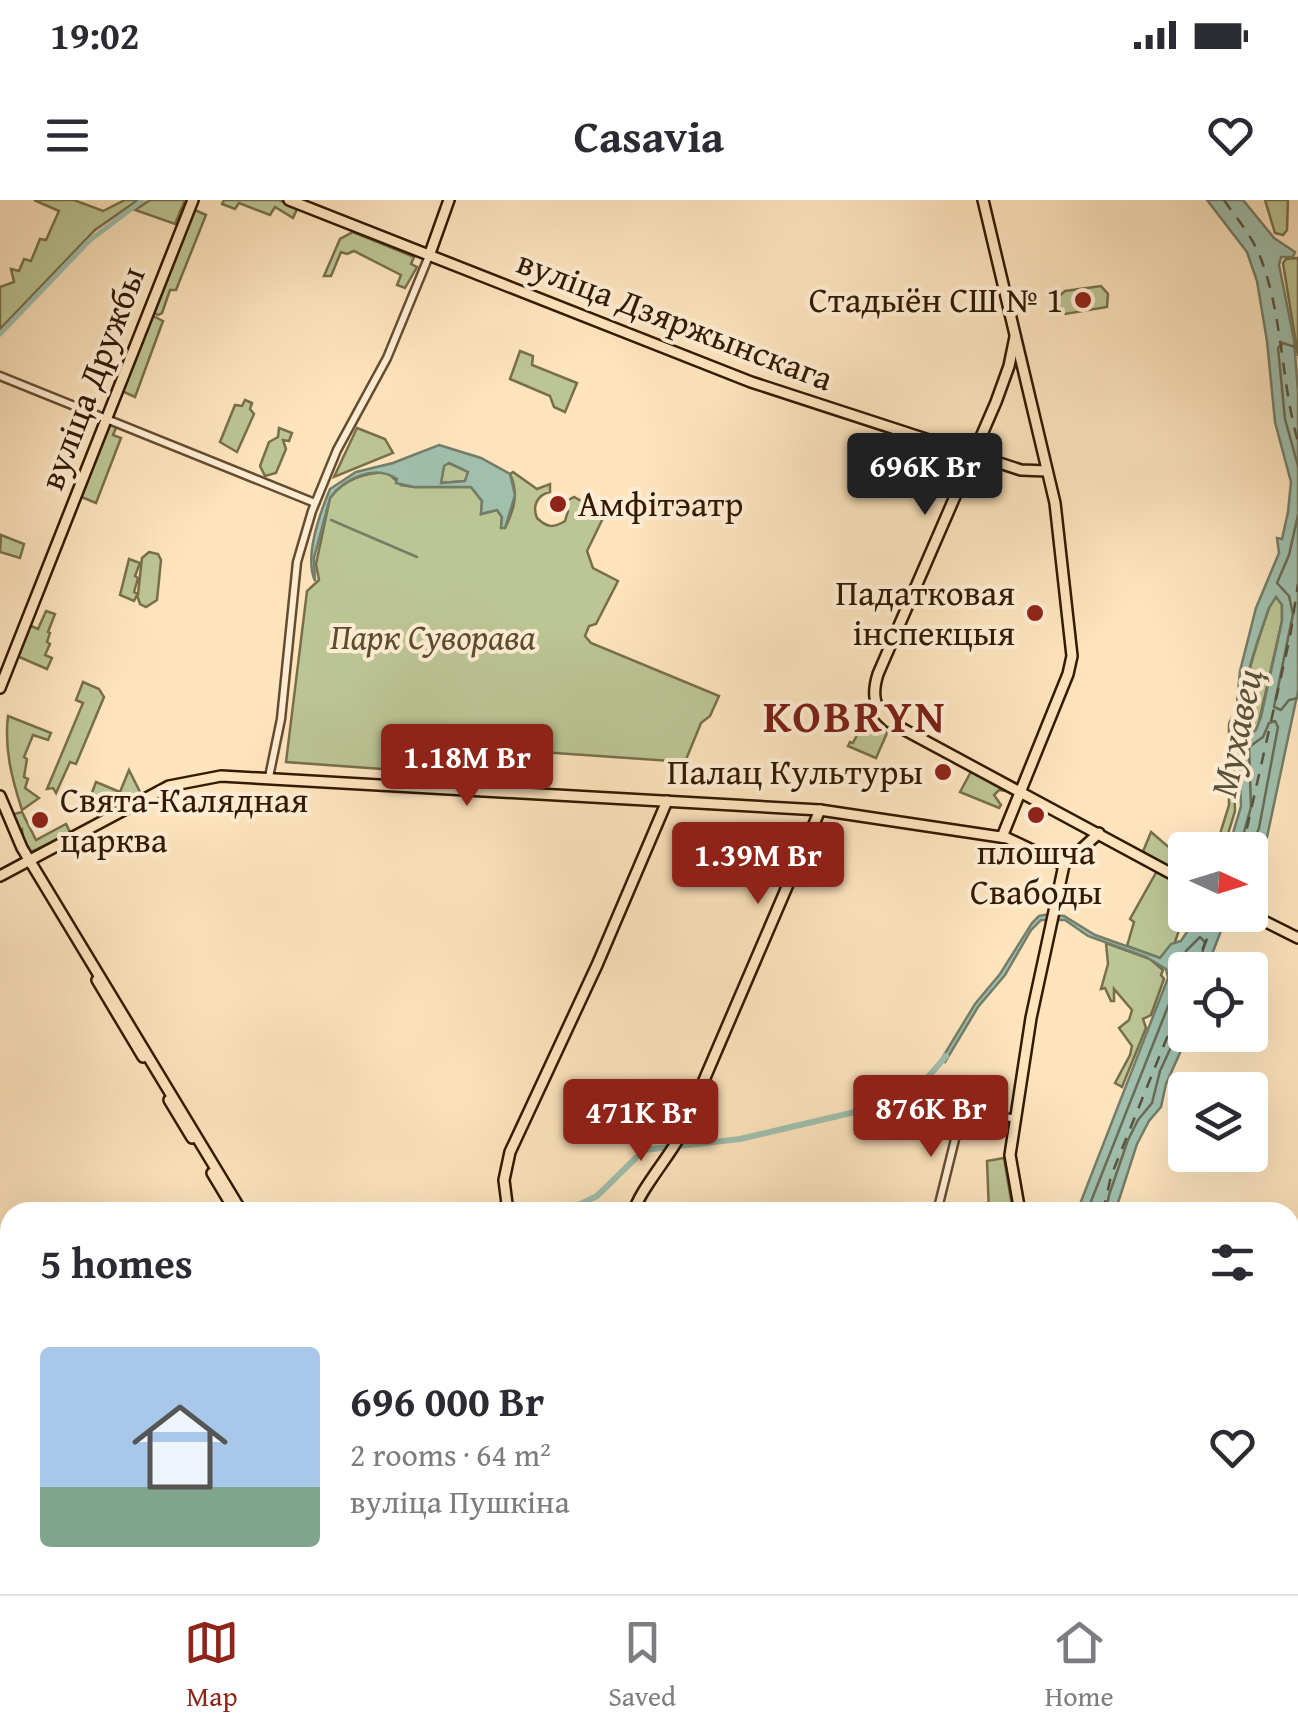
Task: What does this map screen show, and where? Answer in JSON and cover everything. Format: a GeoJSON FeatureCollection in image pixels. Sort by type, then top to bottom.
{"type":"FeatureCollection","features":[{"type":"Feature","properties":{"kind":"main road","name":"вуліца Дружбы"},"geometry":{"type":"LineString","coordinates":[[0,688],[193,200]]}},
{"type":"Feature","properties":{"kind":"main road","name":"вуліца Дзяржынскага"},"geometry":{"type":"LineString","coordinates":[[289,200],[751,382],[1020,470],[1047,471]]}},
{"type":"Feature","properties":{"kind":"main road"},"geometry":{"type":"LineString","coordinates":[[429,256],[449,200]]}},
{"type":"Feature","properties":{"kind":"main road"},"geometry":{"type":"LineString","coordinates":[[984,200],[1060,531],[1071,664],[1002,837]]}},
{"type":"Feature","properties":{"kind":"main road"},"geometry":{"type":"LineString","coordinates":[[1015,336],[1009,366],[878,674],[874,696],[880,714],[1168,871]]}},
{"type":"Feature","properties":{"kind":"main road"},"geometry":{"type":"LineString","coordinates":[[1009,366],[1021,365]]}},
{"type":"Feature","properties":{"kind":"main road"},"geometry":{"type":"LineString","coordinates":[[0,876],[176,784],[221,776],[820,810],[1002,837],[1064,865]]}},
{"type":"Feature","properties":{"kind":"main road"},"geometry":{"type":"LineString","coordinates":[[0,796],[11,826],[98,982],[140,1039],[233,1202]]}},
{"type":"Feature","properties":{"kind":"main road"},"geometry":{"type":"LineString","coordinates":[[507,1202],[504,1180],[510,1152],[598,965],[667,801]]}},
{"type":"Feature","properties":{"kind":"main road"},"geometry":{"type":"LineString","coordinates":[[638,1202],[675,1145],[820,810]]}},
{"type":"Feature","properties":{"kind":"main road"},"geometry":{"type":"LineString","coordinates":[[1018,1202],[1010,1156],[1030,1018],[1064,865],[1098,833]]}},
{"type":"Feature","properties":{"kind":"main road"},"geometry":{"type":"LineString","coordinates":[[30,860],[180,1114]]}},
{"type":"Feature","properties":{"kind":"main road"},"geometry":{"type":"LineString","coordinates":[[1268,923],[1298,938]]}},
{"type":"Feature","properties":{"kind":"street"},"geometry":{"type":"LineString","coordinates":[[269,777],[281,719],[298,562],[314,503],[337,450],[387,358],[429,256]]}},
{"type":"Feature","properties":{"kind":"street"},"geometry":{"type":"LineString","coordinates":[[0,376],[314,503]]}},
{"type":"Feature","properties":{"kind":"street"},"geometry":{"type":"LineString","coordinates":[[940,1202],[961,1116],[1014,1118]]}},
{"type":"Feature","properties":{"kind":"green space"},"geometry":{"type":"Polygon","coordinates":[[[34,200],[74,200],[103,211],[125,200],[138,200],[95,230],[0,329],[0,287],[14,282],[11,269],[19,271],[24,259],[31,261],[59,211],[34,200]]]}},
{"type":"Feature","properties":{"kind":"green space"},"geometry":{"type":"Polygon","coordinates":[[[150,200],[185,200],[175,224],[135,210],[150,200]]]}},
{"type":"Feature","properties":{"kind":"green space"},"geometry":{"type":"Polygon","coordinates":[[[224,200],[279,200],[297,209],[293,218],[275,207],[270,215],[239,203],[235,209],[222,204],[224,200]]]}},
{"type":"Feature","properties":{"kind":"green space"},"geometry":{"type":"Polygon","coordinates":[[[1265,200],[1288,200],[1287,230],[1283,235],[1275,233],[1265,200]]]}},
{"type":"Feature","properties":{"kind":"green space"},"geometry":{"type":"Polygon","coordinates":[[[195,210],[206,215],[176,290],[170,290],[158,315],[151,311],[195,210]]]}},
{"type":"Feature","properties":{"kind":"green space"},"geometry":{"type":"Polygon","coordinates":[[[353,232],[414,257],[411,264],[417,267],[405,288],[397,285],[401,275],[354,251],[341,252],[331,276],[324,276],[340,239],[353,232]]]}},
{"type":"Feature","properties":{"kind":"green space"},"geometry":{"type":"Polygon","coordinates":[[[1298,258],[1298,356],[1283,263],[1298,258]]]}},
{"type":"Feature","properties":{"kind":"green space","name":"Стадыён СШ № 1"},"geometry":{"type":"Polygon","coordinates":[[[1101,286],[1108,294],[1107,307],[1065,314],[1061,311],[1058,297],[1065,291],[1101,286]]]}},
{"type":"Feature","properties":{"kind":"green space"},"geometry":{"type":"Polygon","coordinates":[[[151,315],[163,321],[135,397],[122,391],[151,315]]]}},
{"type":"Feature","properties":{"kind":"green space"},"geometry":{"type":"Polygon","coordinates":[[[520,351],[533,356],[532,365],[577,383],[565,412],[554,407],[550,396],[510,379],[520,351]]]}},
{"type":"Feature","properties":{"kind":"green space"},"geometry":{"type":"Polygon","coordinates":[[[245,400],[252,403],[250,409],[254,414],[237,452],[220,442],[235,405],[242,406],[245,400]]]}},
{"type":"Feature","properties":{"kind":"green space"},"geometry":{"type":"Polygon","coordinates":[[[107,423],[118,423],[113,435],[121,438],[96,503],[79,496],[107,423]]]}},
{"type":"Feature","properties":{"kind":"green space"},"geometry":{"type":"Polygon","coordinates":[[[279,428],[292,433],[289,441],[283,440],[286,449],[276,473],[265,476],[260,466],[269,442],[278,437],[279,428]]]}},
{"type":"Feature","properties":{"kind":"green space"},"geometry":{"type":"Polygon","coordinates":[[[357,428],[385,439],[393,453],[334,477],[357,428]]]}},
{"type":"Feature","properties":{"kind":"green space"},"geometry":{"type":"Polygon","coordinates":[[[449,463],[469,472],[465,481],[441,483],[444,465],[449,463]]]}},
{"type":"Feature","properties":{"kind":"green space","name":"Парк Суворава"},"geometry":{"type":"Polygon","coordinates":[[[387,472],[401,485],[471,487],[482,501],[481,514],[497,510],[502,517],[501,527],[505,528],[514,501],[510,474],[513,472],[537,489],[550,484],[550,492],[539,498],[535,509],[537,518],[547,525],[565,521],[565,502],[574,497],[605,514],[587,551],[593,568],[618,581],[596,624],[589,626],[585,636],[591,643],[719,696],[710,716],[701,723],[685,762],[541,752],[509,739],[493,777],[286,762],[307,591],[319,580],[316,564],[330,498],[355,478],[387,472]]]}},
{"type":"Feature","properties":{"kind":"green space"},"geometry":{"type":"Polygon","coordinates":[[[1,535],[24,544],[20,558],[0,552],[1,535]]]}},
{"type":"Feature","properties":{"kind":"green space"},"geometry":{"type":"Polygon","coordinates":[[[149,552],[158,554],[161,560],[157,600],[146,607],[137,595],[134,601],[120,595],[129,559],[140,563],[135,576],[138,578],[134,592],[138,594],[142,558],[149,552]]]}},
{"type":"Feature","properties":{"kind":"green space"},"geometry":{"type":"Polygon","coordinates":[[[1277,597],[1282,605],[1282,621],[1258,726],[1250,734],[1245,730],[1244,714],[1247,681],[1271,602],[1277,597]]]}},
{"type":"Feature","properties":{"kind":"green space"},"geometry":{"type":"Polygon","coordinates":[[[46,611],[55,614],[48,632],[50,644],[45,655],[52,658],[47,669],[17,656],[29,625],[38,629],[46,611]]]}},
{"type":"Feature","properties":{"kind":"green space"},"geometry":{"type":"Polygon","coordinates":[[[83,682],[99,689],[104,697],[76,764],[70,762],[56,793],[53,788],[47,789],[83,703],[76,700],[83,682]]]}},
{"type":"Feature","properties":{"kind":"green space"},"geometry":{"type":"Polygon","coordinates":[[[8,716],[51,733],[48,740],[33,735],[24,757],[24,777],[28,779],[25,788],[39,798],[22,810],[10,764],[8,716]]]}},
{"type":"Feature","properties":{"kind":"green space"},"geometry":{"type":"Polygon","coordinates":[[[1232,717],[1235,811],[1229,832],[1221,832],[1229,805],[1232,717]]]}},
{"type":"Feature","properties":{"kind":"green space"},"geometry":{"type":"Polygon","coordinates":[[[875,723],[887,733],[876,758],[848,746],[858,733],[871,733],[875,723]]]}},
{"type":"Feature","properties":{"kind":"green space"},"geometry":{"type":"Polygon","coordinates":[[[973,768],[1008,787],[994,795],[999,808],[960,792],[973,768]]]}},
{"type":"Feature","properties":{"kind":"green space"},"geometry":{"type":"Polygon","coordinates":[[[129,770],[142,796],[115,810],[110,801],[95,809],[87,806],[96,782],[120,792],[129,770]]]}},
{"type":"Feature","properties":{"kind":"green space"},"geometry":{"type":"Polygon","coordinates":[[[22,812],[36,840],[66,824],[71,834],[31,852],[22,829],[18,829],[10,815],[22,812]]]}},
{"type":"Feature","properties":{"kind":"green space"},"geometry":{"type":"Polygon","coordinates":[[[1151,832],[1168,846],[1168,868],[1142,854],[1151,832]]]}},
{"type":"Feature","properties":{"kind":"green space"},"geometry":{"type":"Polygon","coordinates":[[[1157,871],[1168,877],[1168,932],[1178,932],[1175,942],[1160,958],[1127,946],[1134,922],[1130,919],[1157,871]]]}},
{"type":"Feature","properties":{"kind":"green space"},"geometry":{"type":"Polygon","coordinates":[[[1106,943],[1150,959],[1163,970],[1164,979],[1151,1015],[1143,1019],[1146,1028],[1122,1087],[1115,1083],[1132,1046],[1119,1028],[1129,1020],[1132,1010],[1114,989],[1111,1001],[1105,988],[1101,989],[1108,964],[1106,943]]]}},
{"type":"Feature","properties":{"kind":"green space"},"geometry":{"type":"Polygon","coordinates":[[[1004,1158],[1011,1202],[989,1202],[987,1161],[1004,1158]]]}},
{"type":"Feature","properties":{"kind":"water"},"geometry":{"type":"Polygon","coordinates":[[[1207,200],[1243,200],[1274,238],[1295,252],[1293,257],[1281,257],[1279,265],[1294,340],[1298,392],[1298,691],[1268,832],[1233,832],[1241,806],[1237,704],[1240,671],[1256,608],[1279,553],[1277,538],[1282,539],[1291,482],[1275,422],[1257,281],[1247,252],[1207,200]],[[1276,597],[1250,668],[1244,699],[1245,730],[1250,734],[1261,717],[1282,605],[1276,597]]]}},
{"type":"Feature","properties":{"kind":"water"},"geometry":{"type":"Polygon","coordinates":[[[439,445],[481,458],[510,474],[515,495],[505,528],[501,528],[502,517],[497,510],[481,514],[482,501],[471,487],[414,487],[379,473],[360,475],[343,484],[330,498],[314,558],[315,581],[312,548],[330,489],[356,472],[439,445]],[[449,463],[444,466],[441,483],[465,481],[468,472],[449,463]]]}},
{"type":"Feature","properties":{"kind":"water"},"geometry":{"type":"Polygon","coordinates":[[[1039,916],[1064,916],[1095,935],[1160,958],[1187,932],[1221,932],[1213,952],[1168,952],[1168,978],[1166,969],[1146,957],[1088,936],[1065,920],[1041,920],[1005,975],[978,1007],[945,1062],[941,1060],[1039,916]]]}},
{"type":"Feature","properties":{"kind":"water"},"geometry":{"type":"Polygon","coordinates":[[[1168,978],[1168,1052],[1180,1052],[1168,1072],[1161,1107],[1137,1144],[1118,1202],[1081,1202],[1168,978]]]}},
{"type":"Feature","properties":{"kind":"waterway"},"geometry":{"type":"LineString","coordinates":[[0,334],[90,240],[143,200]]}},
{"type":"Feature","properties":{"kind":"waterway"},"geometry":{"type":"LineString","coordinates":[[331,520],[417,557]]}},
{"type":"Feature","properties":{"kind":"waterway"},"geometry":{"type":"LineString","coordinates":[[585,1202],[597,1196],[644,1150],[740,1139],[889,1104],[929,1076],[946,1056]]}},
{"type":"Feature","properties":{"kind":"ferry route"},"geometry":{"type":"LineString","coordinates":[[1224,200],[1254,243],[1268,281],[1298,442]]}},
{"type":"Feature","properties":{"kind":"ferry route"},"geometry":{"type":"LineString","coordinates":[[1246,832],[1290,637],[1298,584]]}},
{"type":"Feature","properties":{"kind":"ferry route"},"geometry":{"type":"LineString","coordinates":[[1202,952],[1210,932]]}},
{"type":"Feature","properties":{"kind":"ferry route"},"geometry":{"type":"LineString","coordinates":[[1105,1202],[1111,1176],[1168,1035]]}},
{"type":"Feature","properties":{"kind":"place","name":"Стадыён СШ № 1"},"geometry":{"type":"Point","coordinates":[1083,300]}},
{"type":"Feature","properties":{"kind":"place","name":"Амфітэатр"},"geometry":{"type":"Point","coordinates":[558,504]}},
{"type":"Feature","properties":{"kind":"place","name":"Падатковая інспекцыя"},"geometry":{"type":"Point","coordinates":[1035,613]}},
{"type":"Feature","properties":{"kind":"place","name":"Палац Культуры"},"geometry":{"type":"Point","coordinates":[943,772]}},
{"type":"Feature","properties":{"kind":"place","name":"плошча Свабоды"},"geometry":{"type":"Point","coordinates":[1036,815]}},
{"type":"Feature","properties":{"kind":"place","name":"Свята-Калядная царква"},"geometry":{"type":"Point","coordinates":[40,820]}},
{"type":"Feature","properties":{"kind":"district","name":"KOBRYN"},"geometry":{"type":"Point","coordinates":[855,716]}},
{"type":"Feature","properties":{"kind":"water label","name":"Мухавец"},"geometry":{"type":"Point","coordinates":[1236,733]}}]}
